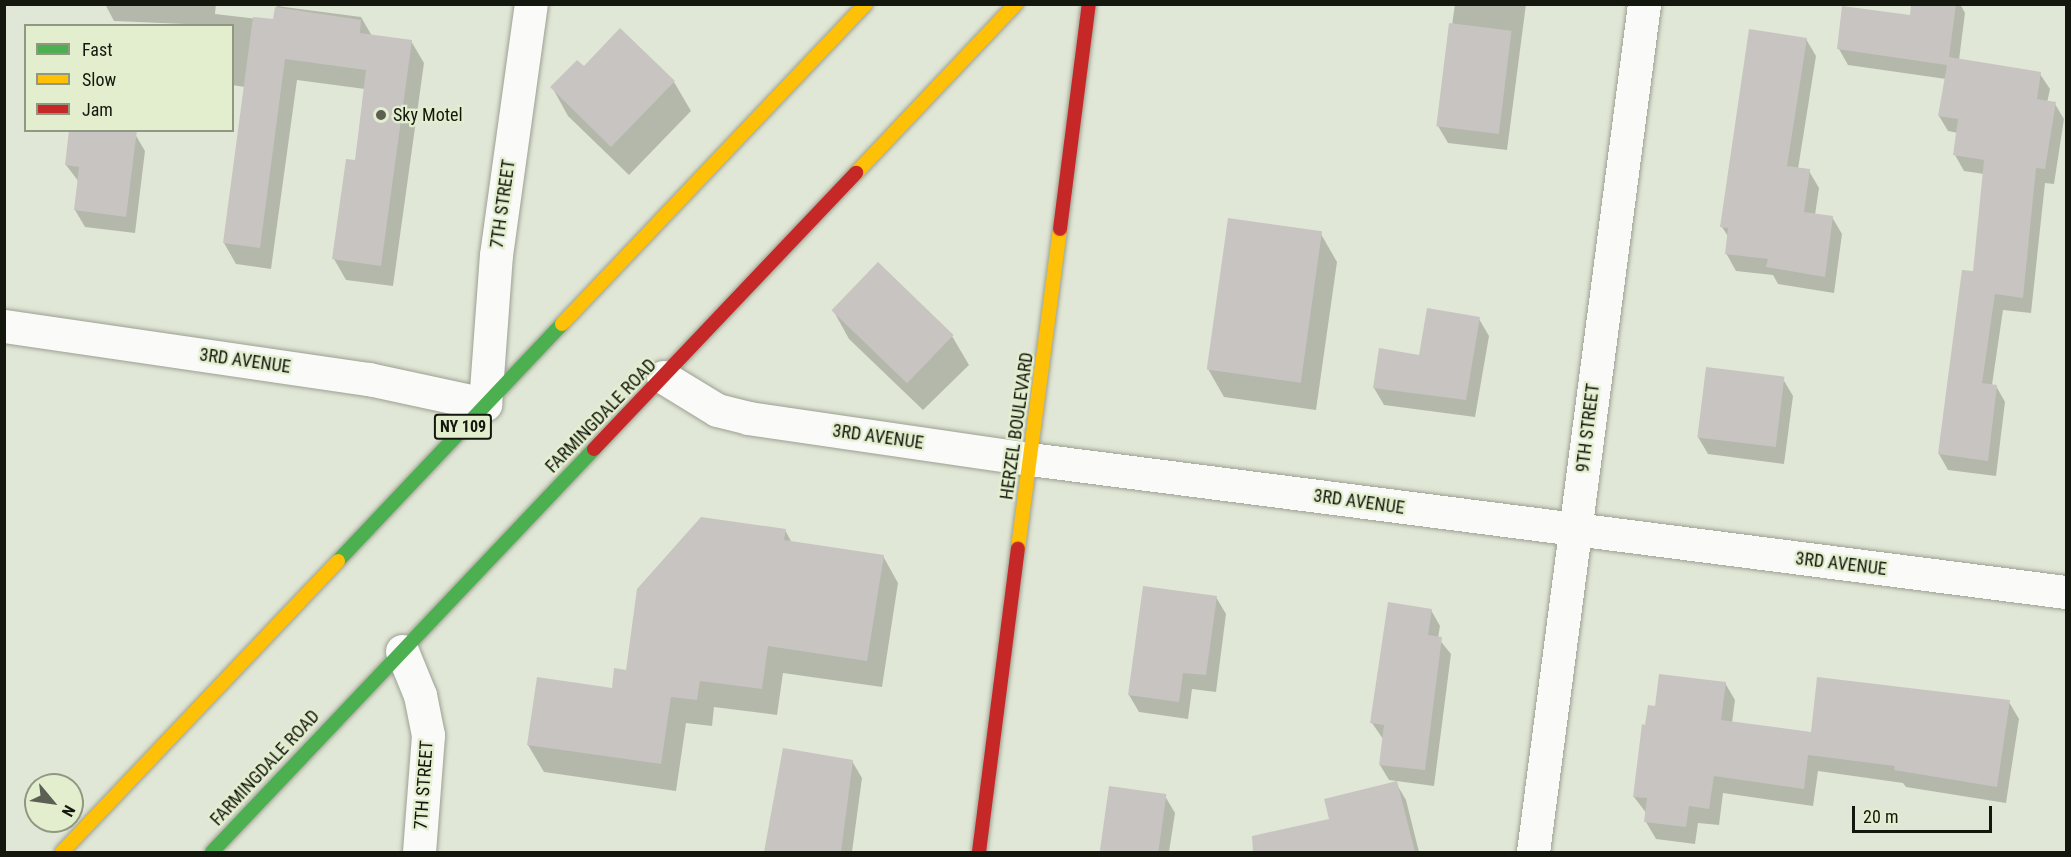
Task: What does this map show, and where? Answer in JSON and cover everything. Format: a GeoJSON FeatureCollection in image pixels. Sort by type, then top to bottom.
{"type":"FeatureCollection","features":[{"type":"Feature","properties":{"kind":"main road","name":"NY 109"},"geometry":{"type":"LineString","coordinates":[[62,852],[866,4]]}},
{"type":"Feature","properties":{"kind":"main road","name":"FARMINGDALE ROAD"},"geometry":{"type":"LineString","coordinates":[[212,852],[1016,4]]}},
{"type":"Feature","properties":{"kind":"main road","name":"HERZEL BOULEVARD"},"geometry":{"type":"LineString","coordinates":[[980,852],[1089,4]]}},
{"type":"Feature","properties":{"kind":"street","name":"7TH STREET"},"geometry":{"type":"LineString","coordinates":[[485,404],[496,255],[531,4]]}},
{"type":"Feature","properties":{"kind":"street","name":"9TH STREET"},"geometry":{"type":"LineString","coordinates":[[1533,852],[1644,4]]}},
{"type":"Feature","properties":{"kind":"street","name":"3RD AVENUE"},"geometry":{"type":"LineString","coordinates":[[4,326],[369,379],[485,404]]}},
{"type":"Feature","properties":{"kind":"street","name":"3RD AVENUE"},"geometry":{"type":"LineString","coordinates":[[663,377],[695,399],[734,415],[1030,459],[1575,531],[2067,592]]}},
{"type":"Feature","properties":{"kind":"street","name":"7TH STREET"},"geometry":{"type":"LineString","coordinates":[[402,651],[415,679],[428,735],[419,852]]}},
{"type":"Feature","properties":{"kind":"building"},"geometry":{"type":"Polygon","coordinates":[[[1911,4],[1956,4],[1949,57],[2041,72],[2037,99],[2056,102],[2045,169],[2036,168],[2023,298],[1995,294],[1982,383],[1997,385],[1988,461],[1938,454],[1962,270],[1973,271],[1984,160],[1953,155],[1958,119],[1938,116],[1947,65],[1837,49],[1842,6],[1910,15],[1911,4]]]}},
{"type":"Feature","properties":{"kind":"building","name":"Sky Motel"},"geometry":{"type":"Polygon","coordinates":[[[275,7],[361,20],[360,33],[412,40],[381,266],[332,259],[346,159],[355,160],[366,70],[285,59],[260,248],[223,243],[253,17],[273,19],[275,7]]]}},
{"type":"Feature","properties":{"kind":"building"},"geometry":{"type":"Polygon","coordinates":[[[1449,23],[1512,31],[1499,134],[1436,126],[1449,23]]]}},
{"type":"Feature","properties":{"kind":"building"},"geometry":{"type":"Polygon","coordinates":[[[620,28],[675,81],[611,147],[550,87],[577,60],[584,66],[620,28]]]}},
{"type":"Feature","properties":{"kind":"building"},"geometry":{"type":"Polygon","coordinates":[[[1749,29],[1807,38],[1787,166],[1810,169],[1804,212],[1833,216],[1825,277],[1766,267],[1768,259],[1725,254],[1728,228],[1720,227],[1749,29]]]}},
{"type":"Feature","properties":{"kind":"building"},"geometry":{"type":"Polygon","coordinates":[[[69,132],[137,132],[126,217],[74,210],[79,167],[65,165],[69,132]]]}},
{"type":"Feature","properties":{"kind":"building"},"geometry":{"type":"Polygon","coordinates":[[[1228,218],[1322,231],[1301,383],[1207,370],[1228,218]]]}},
{"type":"Feature","properties":{"kind":"building"},"geometry":{"type":"Polygon","coordinates":[[[878,262],[954,335],[907,383],[831,310],[878,262]]]}},
{"type":"Feature","properties":{"kind":"building"},"geometry":{"type":"Polygon","coordinates":[[[1427,308],[1480,317],[1466,400],[1373,388],[1379,348],[1419,355],[1427,308]]]}},
{"type":"Feature","properties":{"kind":"building"},"geometry":{"type":"Polygon","coordinates":[[[1706,367],[1784,377],[1776,447],[1697,437],[1706,367]]]}},
{"type":"Feature","properties":{"kind":"building"},"geometry":{"type":"Polygon","coordinates":[[[701,517],[786,529],[784,540],[884,555],[867,661],[768,646],[762,689],[700,681],[697,700],[671,697],[661,764],[527,745],[537,677],[612,688],[614,668],[626,670],[637,589],[701,517]]]}},
{"type":"Feature","properties":{"kind":"building"},"geometry":{"type":"Polygon","coordinates":[[[1143,586],[1217,596],[1206,675],[1183,673],[1179,702],[1128,695],[1143,586]]]}},
{"type":"Feature","properties":{"kind":"building"},"geometry":{"type":"Polygon","coordinates":[[[1388,602],[1432,609],[1428,635],[1442,637],[1425,770],[1379,765],[1384,725],[1370,723],[1388,602]]]}},
{"type":"Feature","properties":{"kind":"building"},"geometry":{"type":"Polygon","coordinates":[[[1659,674],[1726,682],[1721,720],[1811,732],[1817,677],[2010,700],[1997,787],[1894,770],[1895,766],[1808,755],[1804,789],[1714,776],[1709,809],[1689,806],[1686,827],[1644,822],[1647,798],[1633,797],[1642,724],[1645,725],[1648,705],[1655,706],[1659,674]]]}},
{"type":"Feature","properties":{"kind":"building"},"geometry":{"type":"Polygon","coordinates":[[[783,748],[853,760],[841,852],[764,852],[783,748]]]}},
{"type":"Feature","properties":{"kind":"building"},"geometry":{"type":"Polygon","coordinates":[[[1397,781],[1415,852],[1253,852],[1252,836],[1329,819],[1324,799],[1397,781]]]}},
{"type":"Feature","properties":{"kind":"building"},"geometry":{"type":"Polygon","coordinates":[[[1109,786],[1166,794],[1158,852],[1100,852],[1109,786]]]}},
{"type":"Feature","properties":{"kind":"traffic: fast"},"geometry":{"type":"LineString","coordinates":[[338,561],[562,324]]}},
{"type":"Feature","properties":{"kind":"traffic: fast"},"geometry":{"type":"LineString","coordinates":[[212,852],[594,449]]}},
{"type":"Feature","properties":{"kind":"traffic: slow"},"geometry":{"type":"LineString","coordinates":[[562,324],[866,4]]}},
{"type":"Feature","properties":{"kind":"traffic: slow"},"geometry":{"type":"LineString","coordinates":[[856,173],[1016,4]]}},
{"type":"Feature","properties":{"kind":"traffic: slow"},"geometry":{"type":"LineString","coordinates":[[1018,548],[1060,229]]}},
{"type":"Feature","properties":{"kind":"traffic: slow"},"geometry":{"type":"LineString","coordinates":[[62,852],[338,561]]}},
{"type":"Feature","properties":{"kind":"traffic: jam"},"geometry":{"type":"LineString","coordinates":[[1060,229],[1089,4]]}},
{"type":"Feature","properties":{"kind":"traffic: jam"},"geometry":{"type":"LineString","coordinates":[[594,449],[856,173]]}},
{"type":"Feature","properties":{"kind":"traffic: jam"},"geometry":{"type":"LineString","coordinates":[[979,852],[1018,548]]}},
{"type":"Feature","properties":{"kind":"place","name":"Sky Motel"},"geometry":{"type":"Point","coordinates":[381,115]}}]}
